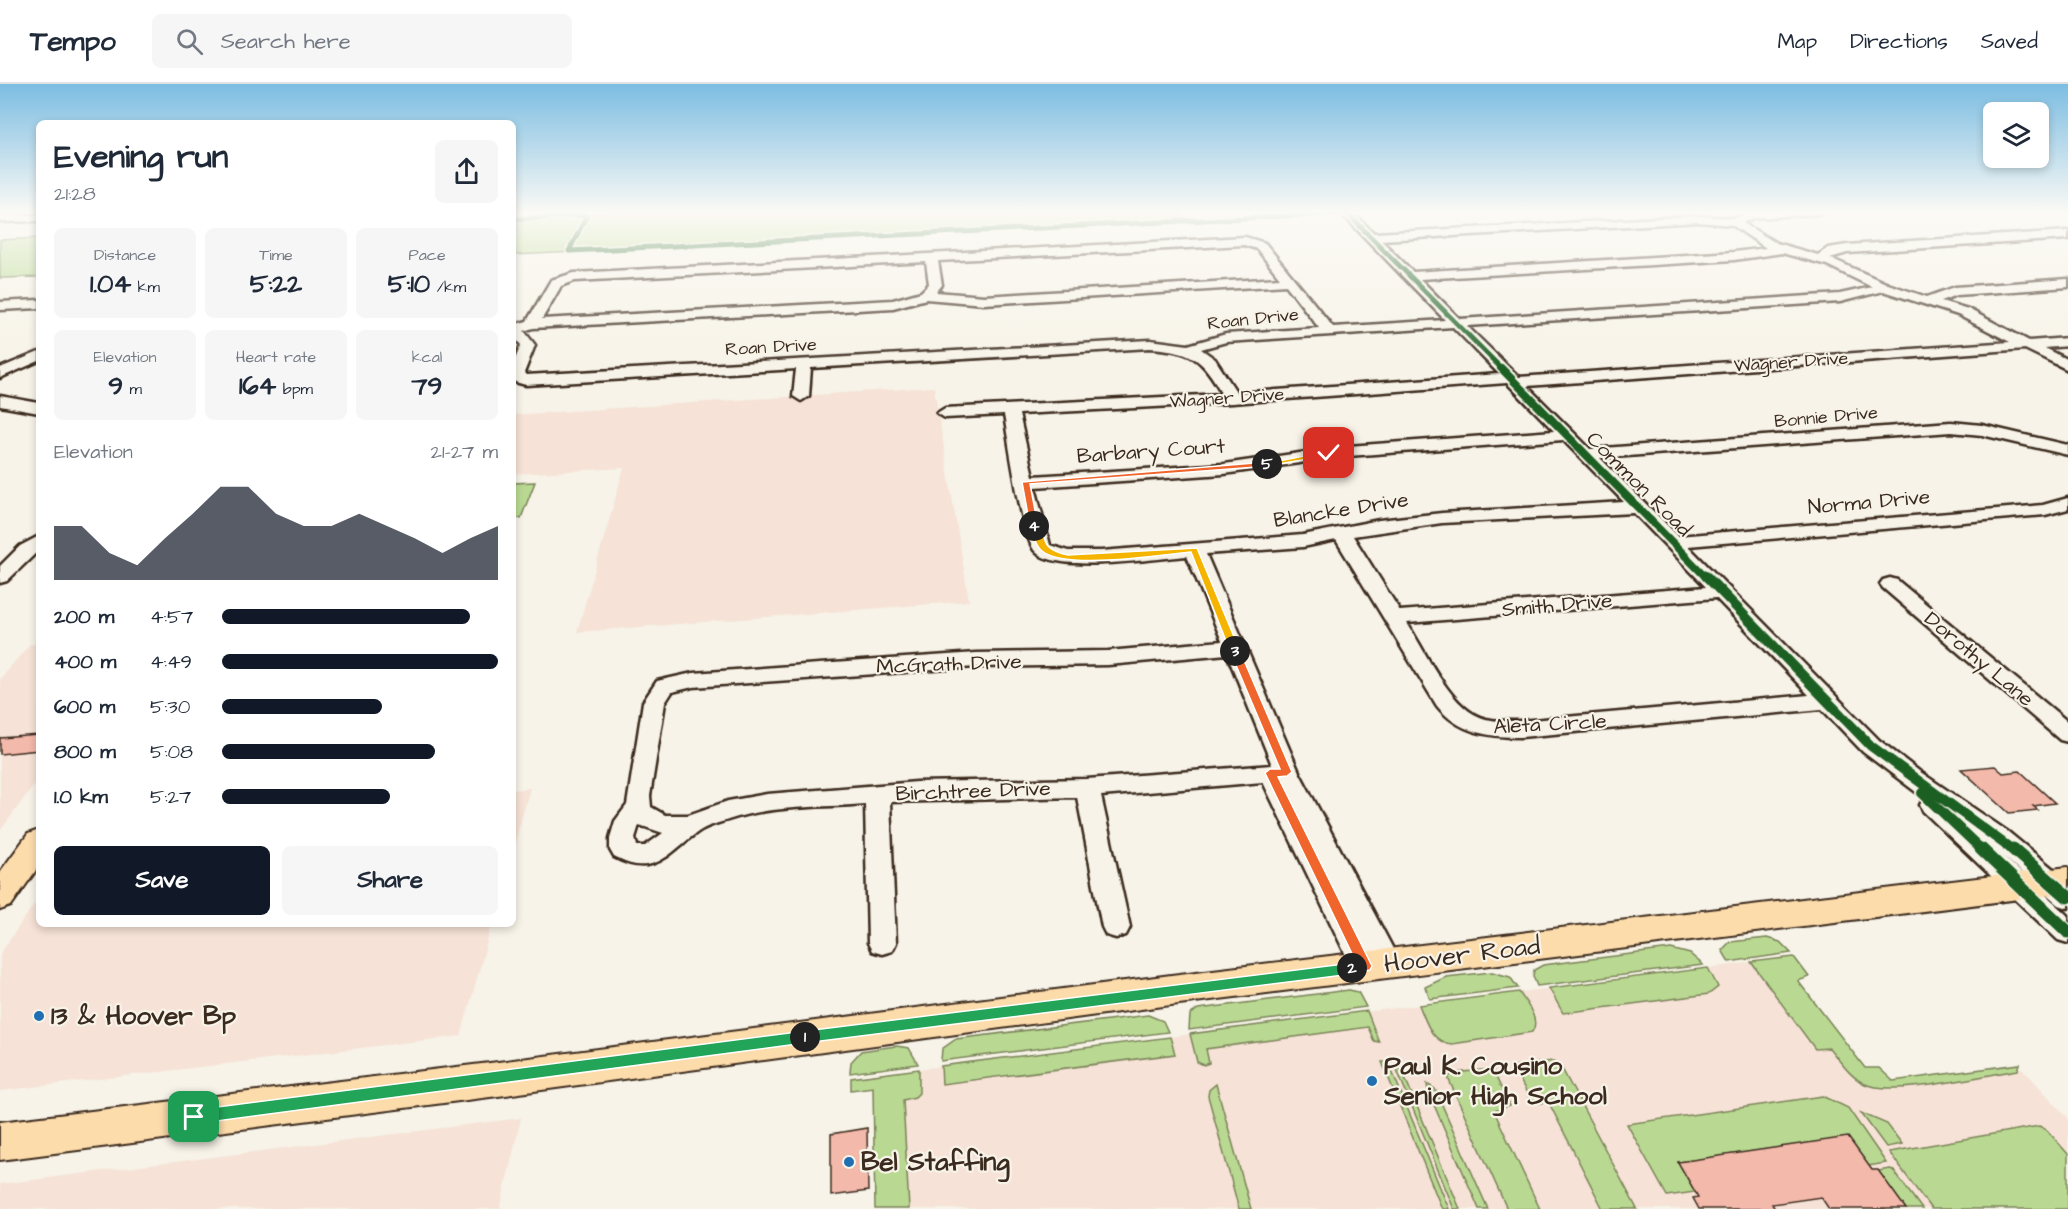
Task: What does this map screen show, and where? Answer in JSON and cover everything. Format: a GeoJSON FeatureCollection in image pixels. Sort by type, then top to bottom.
{"type":"FeatureCollection","features":[{"type":"Feature","properties":{"kind":"main road"},"geometry":{"type":"LineString","coordinates":[[0,897],[36,846]]}},
{"type":"Feature","properties":{"kind":"main road","name":"Hoover Road"},"geometry":{"type":"LineString","coordinates":[[0,1141],[1376,965],[2052,886]]}},
{"type":"Feature","properties":{"kind":"street"},"geometry":{"type":"LineString","coordinates":[[532,324],[554,285],[561,279],[834,264]]}},
{"type":"Feature","properties":{"kind":"street"},"geometry":{"type":"LineString","coordinates":[[516,328],[532,324],[886,305],[926,295],[936,285],[932,264]]}},
{"type":"Feature","properties":{"kind":"street"},"geometry":{"type":"LineString","coordinates":[[1275,264],[1330,332]]}},
{"type":"Feature","properties":{"kind":"street","name":"Common Road"},"geometry":{"type":"LineString","coordinates":[[1397,264],[1584,454],[1640,507],[1825,701],[1910,780],[1936,809],[2052,886],[2068,932]]}},
{"type":"Feature","properties":{"kind":"street"},"geometry":{"type":"LineString","coordinates":[[1409,276],[1616,264]]}},
{"type":"Feature","properties":{"kind":"street"},"geometry":{"type":"LineString","coordinates":[[1834,264],[1848,268],[1883,287],[1930,300],[1977,318],[2068,366]]}},
{"type":"Feature","properties":{"kind":"street"},"geometry":{"type":"LineString","coordinates":[[926,295],[956,300],[984,300],[1289,281]]}},
{"type":"Feature","properties":{"kind":"street"},"geometry":{"type":"LineString","coordinates":[[1930,300],[1955,291],[2068,283]]}},
{"type":"Feature","properties":{"kind":"street","name":"Roan Drive"},"geometry":{"type":"LineString","coordinates":[[516,331],[528,345],[517,373],[520,379],[536,380],[1139,345],[1190,350],[1202,343],[1226,338],[1840,298],[1860,295],[1883,287]]}},
{"type":"Feature","properties":{"kind":"street"},"geometry":{"type":"LineString","coordinates":[[0,306],[36,304]]}},
{"type":"Feature","properties":{"kind":"street","name":"Wagner Drive"},"geometry":{"type":"LineString","coordinates":[[945,413],[1232,398],[2068,342]]}},
{"type":"Feature","properties":{"kind":"street"},"geometry":{"type":"LineString","coordinates":[[1190,350],[1213,364],[1232,398]]}},
{"type":"Feature","properties":{"kind":"street"},"geometry":{"type":"LineString","coordinates":[[0,374],[36,357]]}},
{"type":"Feature","properties":{"kind":"street"},"geometry":{"type":"LineString","coordinates":[[801,396],[804,365]]}},
{"type":"Feature","properties":{"kind":"street"},"geometry":{"type":"LineString","coordinates":[[3,405],[36,408]]}},
{"type":"Feature","properties":{"kind":"street"},"geometry":{"type":"LineString","coordinates":[[1011,411],[1026,482]]}},
{"type":"Feature","properties":{"kind":"street","name":"Bonnie Drive"},"geometry":{"type":"LineString","coordinates":[[1584,454],[1951,427],[1991,431],[2068,450]]}},
{"type":"Feature","properties":{"kind":"street","name":"Barbary Court"},"geometry":{"type":"LineString","coordinates":[[1026,482],[1224,469],[1348,451],[1566,435]]}},
{"type":"Feature","properties":{"kind":"street","name":"Blancke Drive"},"geometry":{"type":"LineString","coordinates":[[1026,482],[1038,541],[1051,554],[1068,557],[1101,558],[1303,541],[1379,525],[1442,518],[1640,507]]}},
{"type":"Feature","properties":{"kind":"street","name":"Norma Drive"},"geometry":{"type":"LineString","coordinates":[[1673,542],[2045,510],[2068,503]]}},
{"type":"Feature","properties":{"kind":"street","name":"Aleta Circle"},"geometry":{"type":"LineString","coordinates":[[1342,534],[1452,710],[1468,723],[1480,727],[1504,729],[1548,727],[1825,701]]}},
{"type":"Feature","properties":{"kind":"street"},"geometry":{"type":"LineString","coordinates":[[0,553],[32,547]]}},
{"type":"Feature","properties":{"kind":"street"},"geometry":{"type":"LineString","coordinates":[[0,577],[32,547]]}},
{"type":"Feature","properties":{"kind":"street"},"geometry":{"type":"LineString","coordinates":[[1194,549],[1279,773],[1376,965]]}},
{"type":"Feature","properties":{"kind":"street","name":"Dorothy Lane"},"geometry":{"type":"LineString","coordinates":[[1890,584],[2068,734]]}},
{"type":"Feature","properties":{"kind":"street","name":"Smith Drive"},"geometry":{"type":"LineString","coordinates":[[1395,618],[1719,592]]}},
{"type":"Feature","properties":{"kind":"street","name":"McGrath Drive"},"geometry":{"type":"LineString","coordinates":[[639,807],[654,702],[665,686],[693,680],[976,660],[1108,658],[1233,647]]}},
{"type":"Feature","properties":{"kind":"street","name":"Birchtree Drive"},"geometry":{"type":"LineString","coordinates":[[639,807],[643,816],[662,824],[690,824],[747,806],[877,794],[916,791],[1087,788],[1279,773]]}},
{"type":"Feature","properties":{"kind":"street"},"geometry":{"type":"LineString","coordinates":[[1087,788],[1116,927]]}},
{"type":"Feature","properties":{"kind":"street"},"geometry":{"type":"LineString","coordinates":[[877,794],[882,943]]}},
{"type":"Feature","properties":{"kind":"street"},"geometry":{"type":"LineString","coordinates":[[639,807],[628,818],[623,834],[622,850],[629,855],[649,856],[664,848],[690,824]]}},
{"type":"Feature","properties":{"kind":"shaded area"},"geometry":{"type":"Polygon","coordinates":[[[934,387],[969,601],[577,632],[624,468],[516,474],[516,415],[934,387]]]}},
{"type":"Feature","properties":{"kind":"shaded area"},"geometry":{"type":"Polygon","coordinates":[[[30,644],[36,644],[36,782],[0,831],[0,679],[30,644]]]}},
{"type":"Feature","properties":{"kind":"shaded area"},"geometry":{"type":"Polygon","coordinates":[[[530,788],[516,839],[516,790],[530,788]]]}},
{"type":"Feature","properties":{"kind":"shaded area"},"geometry":{"type":"Polygon","coordinates":[[[36,901],[36,927],[491,927],[461,1036],[0,1091],[0,954],[36,901]]]}},
{"type":"Feature","properties":{"kind":"shaded area","name":"Paul K. Cousino Senior High School"},"geometry":{"type":"Polygon","coordinates":[[[1779,959],[1877,1086],[2021,1067],[2068,1118],[2068,1209],[875,1209],[872,1075],[1779,959]]]}},
{"type":"Feature","properties":{"kind":"shaded area"},"geometry":{"type":"Polygon","coordinates":[[[521,1118],[500,1209],[0,1209],[0,1184],[521,1118]]]}},
{"type":"Feature","properties":{"kind":"green space"},"geometry":{"type":"Polygon","coordinates":[[[0,264],[36,264],[36,277],[0,278],[0,264]]]}},
{"type":"Feature","properties":{"kind":"green space"},"geometry":{"type":"Polygon","coordinates":[[[535,482],[521,518],[516,518],[516,483],[535,482]]]}},
{"type":"Feature","properties":{"kind":"green space"},"geometry":{"type":"Polygon","coordinates":[[[1767,938],[1780,942],[1791,953],[1729,962],[1722,950],[1730,942],[1767,938]]]}},
{"type":"Feature","properties":{"kind":"green space"},"geometry":{"type":"Polygon","coordinates":[[[1671,949],[1690,954],[1703,965],[1537,986],[1533,976],[1534,970],[1543,965],[1671,949]]]}},
{"type":"Feature","properties":{"kind":"green space"},"geometry":{"type":"Polygon","coordinates":[[[1794,957],[1809,977],[1798,981],[1865,1068],[1879,1068],[1893,1081],[2020,1064],[2018,1070],[1917,1087],[1878,1087],[1865,1084],[1850,1073],[1829,1048],[1815,1049],[1751,962],[1794,957]]]}},
{"type":"Feature","properties":{"kind":"green space"},"geometry":{"type":"Polygon","coordinates":[[[1708,968],[1718,987],[1709,994],[1563,1013],[1549,988],[1708,968]]]}},
{"type":"Feature","properties":{"kind":"green space"},"geometry":{"type":"Polygon","coordinates":[[[1492,972],[1510,977],[1518,988],[1430,999],[1425,987],[1446,977],[1492,972]]]}},
{"type":"Feature","properties":{"kind":"green space"},"geometry":{"type":"Polygon","coordinates":[[[1349,990],[1358,992],[1366,1007],[1189,1030],[1190,1015],[1198,1009],[1349,990]]]}},
{"type":"Feature","properties":{"kind":"green space"},"geometry":{"type":"Polygon","coordinates":[[[1519,992],[1534,1017],[1532,1032],[1452,1044],[1439,1040],[1434,1035],[1419,1005],[1519,992]]]}},
{"type":"Feature","properties":{"kind":"green space"},"geometry":{"type":"Polygon","coordinates":[[[1367,1011],[1379,1042],[1374,1041],[1368,1027],[1206,1049],[1209,1063],[1204,1065],[1197,1062],[1190,1034],[1367,1011]]]}},
{"type":"Feature","properties":{"kind":"green space"},"geometry":{"type":"Polygon","coordinates":[[[1148,1015],[1163,1021],[1168,1032],[941,1061],[942,1049],[956,1039],[1148,1015]]]}},
{"type":"Feature","properties":{"kind":"green space"},"geometry":{"type":"Polygon","coordinates":[[[1170,1037],[1175,1054],[942,1084],[941,1066],[1170,1037]]]}},
{"type":"Feature","properties":{"kind":"green space"},"geometry":{"type":"Polygon","coordinates":[[[896,1046],[909,1048],[918,1064],[850,1073],[851,1062],[861,1051],[896,1046]]]}},
{"type":"Feature","properties":{"kind":"green space"},"geometry":{"type":"Polygon","coordinates":[[[1553,1061],[1560,1065],[1637,1209],[1603,1209],[1549,1103],[1532,1103],[1513,1066],[1553,1061]]]}},
{"type":"Feature","properties":{"kind":"green space"},"geometry":{"type":"Polygon","coordinates":[[[1382,1062],[1387,1062],[1392,1071],[1449,1209],[1442,1209],[1382,1062]]]}},
{"type":"Feature","properties":{"kind":"green space"},"geometry":{"type":"Polygon","coordinates":[[[1395,1065],[1403,1073],[1460,1209],[1454,1209],[1395,1065]]]}},
{"type":"Feature","properties":{"kind":"green space"},"geometry":{"type":"Polygon","coordinates":[[[919,1069],[919,1093],[915,1097],[903,1100],[909,1209],[875,1209],[873,1087],[851,1090],[851,1078],[919,1069]]]}},
{"type":"Feature","properties":{"kind":"green space"},"geometry":{"type":"Polygon","coordinates":[[[1492,1069],[1510,1106],[1494,1111],[1540,1209],[1507,1209],[1449,1080],[1449,1076],[1454,1073],[1492,1069]]]}},
{"type":"Feature","properties":{"kind":"green space"},"geometry":{"type":"Polygon","coordinates":[[[1216,1084],[1251,1209],[1239,1209],[1208,1096],[1209,1090],[1216,1084]]]}},
{"type":"Feature","properties":{"kind":"green space"},"geometry":{"type":"Polygon","coordinates":[[[1427,1084],[1435,1089],[1488,1209],[1479,1209],[1427,1084]]]}},
{"type":"Feature","properties":{"kind":"green space"},"geometry":{"type":"Polygon","coordinates":[[[1823,1096],[1848,1108],[1886,1163],[1868,1166],[1848,1138],[1678,1162],[1695,1192],[1667,1196],[1627,1124],[1823,1096]]]}},
{"type":"Feature","properties":{"kind":"green space"},"geometry":{"type":"Polygon","coordinates":[[[1861,1113],[1887,1124],[1902,1144],[1886,1147],[1861,1113]]]}},
{"type":"Feature","properties":{"kind":"green space"},"geometry":{"type":"Polygon","coordinates":[[[2039,1126],[2047,1130],[2068,1154],[2068,1209],[1931,1209],[1889,1152],[2039,1126]]]}},
{"type":"Feature","properties":{"kind":"green space"},"geometry":{"type":"Polygon","coordinates":[[[1890,1169],[1922,1209],[1906,1209],[1878,1171],[1890,1169]]]}},
{"type":"Feature","properties":{"kind":"building"},"geometry":{"type":"Polygon","coordinates":[[[36,735],[36,750],[0,754],[0,738],[36,735]]]}},
{"type":"Feature","properties":{"kind":"building"},"geometry":{"type":"Polygon","coordinates":[[[1995,766],[2003,773],[2020,771],[2055,803],[2033,806],[2038,810],[2009,813],[1961,769],[1995,766]]]}},
{"type":"Feature","properties":{"kind":"building","name":"Bel Staffing"},"geometry":{"type":"Polygon","coordinates":[[[867,1128],[868,1191],[831,1196],[831,1134],[867,1128]]]}},
{"type":"Feature","properties":{"kind":"building"},"geometry":{"type":"Polygon","coordinates":[[[1848,1137],[1872,1170],[1878,1170],[1906,1209],[1829,1209],[1821,1197],[1772,1204],[1775,1209],[1699,1209],[1693,1198],[1698,1197],[1678,1162],[1848,1137]]]}},
{"type":"Feature","properties":{"kind":"cycle path"},"geometry":{"type":"LineString","coordinates":[[1397,264],[1639,507],[1871,746],[1911,778],[1998,838],[2068,897]]}},
{"type":"Feature","properties":{"kind":"cycle path"},"geometry":{"type":"LineString","coordinates":[[1922,793],[2068,932]]}},
{"type":"Feature","properties":{"kind":"place","name":"13 & Hoover Bp"},"geometry":{"type":"Point","coordinates":[39,1016]}},
{"type":"Feature","properties":{"kind":"place","name":"Paul K. Cousino Senior High School"},"geometry":{"type":"Point","coordinates":[1372,1081]}},
{"type":"Feature","properties":{"kind":"place","name":"Bel Staffing"},"geometry":{"type":"Point","coordinates":[849,1162]}},
{"type":"Feature","properties":{"kind":"route"},"geometry":{"type":"LineString","coordinates":[[194,1117],[498,1079],[792,1038],[1365,966],[1270,773],[1287,772],[1194,549],[1101,558],[1051,554],[1042,548],[1038,541],[1026,482],[1224,469],[1288,462],[1329,453]]}}]}
